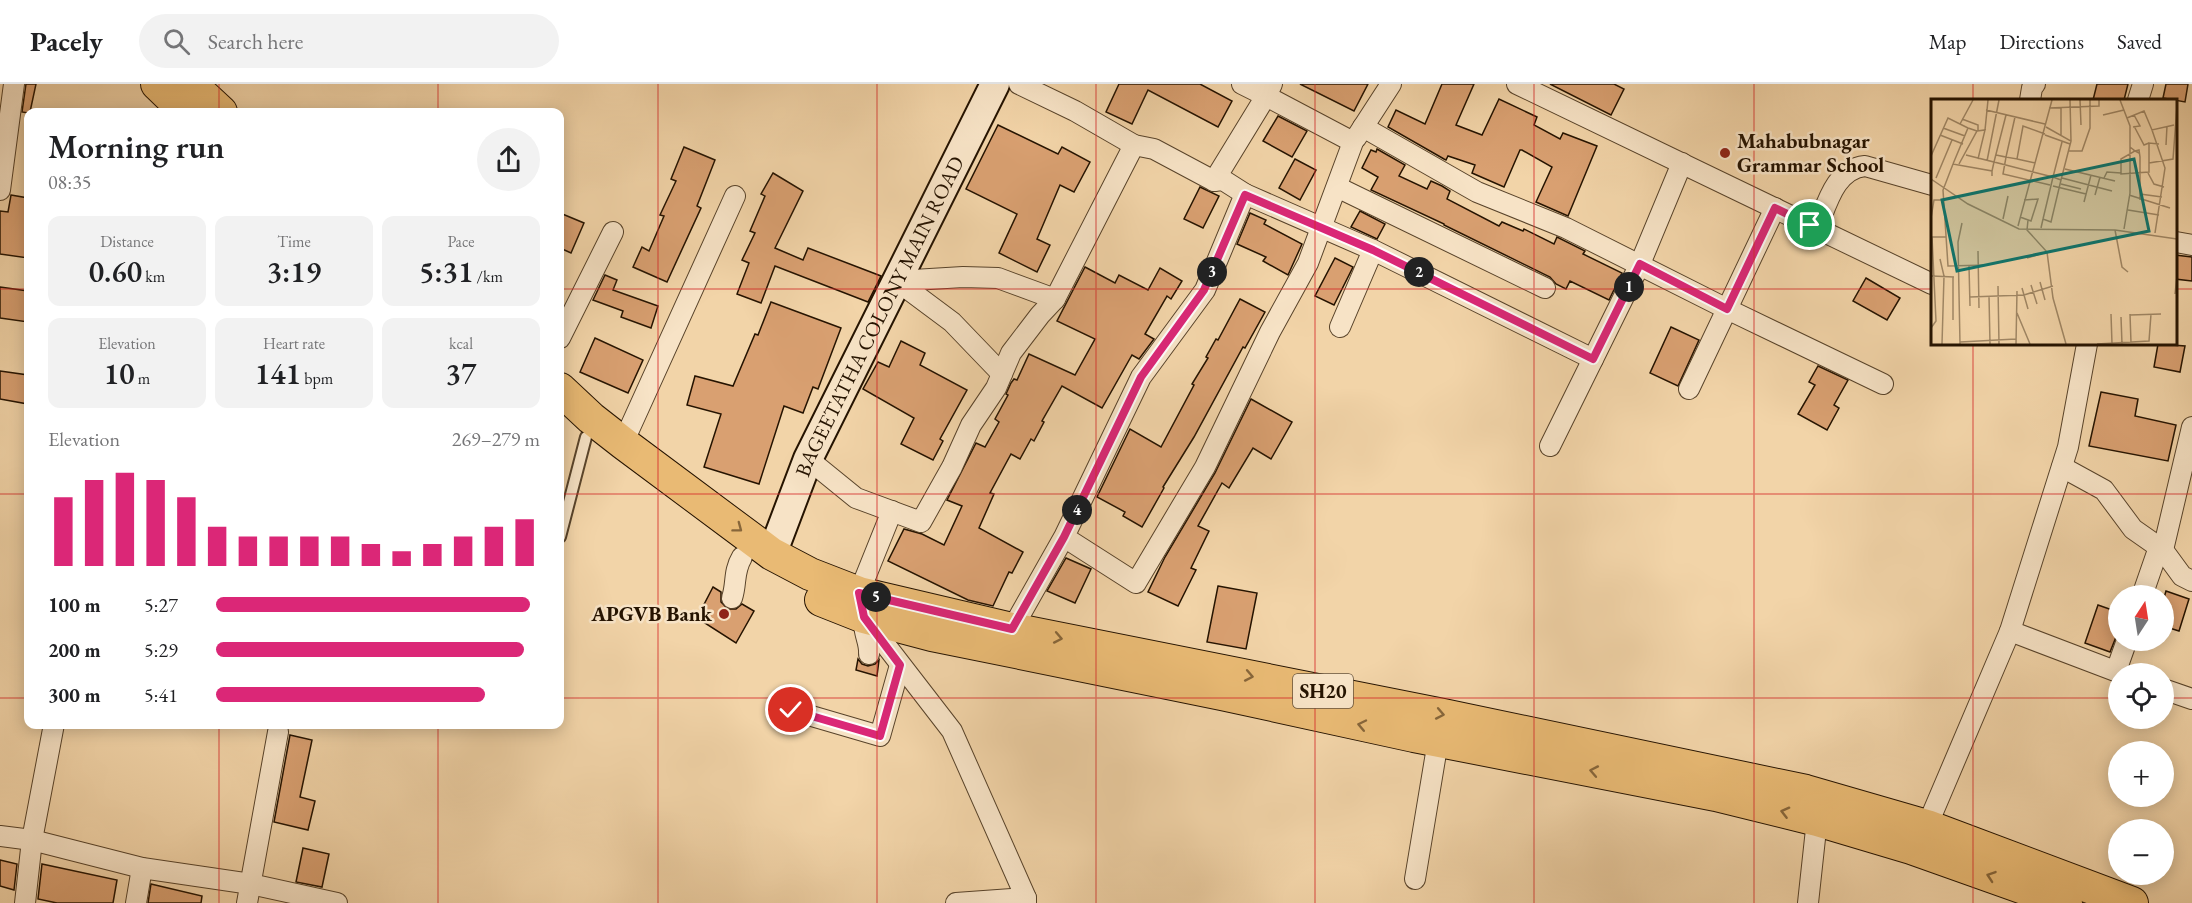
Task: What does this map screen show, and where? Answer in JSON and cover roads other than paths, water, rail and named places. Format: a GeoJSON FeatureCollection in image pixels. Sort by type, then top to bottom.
{"type":"FeatureCollection","features":[{"type":"Feature","properties":{"kind":"main road"},"geometry":{"type":"LineString","coordinates":[[157,84],[181,108]]}},
{"type":"Feature","properties":{"kind":"main road"},"geometry":{"type":"LineString","coordinates":[[191,84],[217,108]]}},
{"type":"Feature","properties":{"kind":"main road","name":"SH20"},"geometry":{"type":"LineString","coordinates":[[564,392],[623,443],[772,554],[862,605],[1012,629],[1431,712],[1806,790],[1927,826],[2132,903]]}},
{"type":"Feature","properties":{"kind":"main road","name":"SH20"},"geometry":{"type":"LineString","coordinates":[[564,419],[742,557],[776,580],[862,605],[932,635],[1438,741],[1716,795],[1817,820],[1911,848],[2066,903]]}},
{"type":"Feature","properties":{"kind":"street","name":"BAGEETATHA COLONY MAIN ROAD"},"geometry":{"type":"LineString","coordinates":[[772,554],[808,459],[995,84]]}},
{"type":"Feature","properties":{"kind":"street"},"geometry":{"type":"LineString","coordinates":[[1019,84],[1075,111],[1134,145],[1154,149],[1214,181],[1223,180],[1245,195],[1373,250],[1593,359]]}},
{"type":"Feature","properties":{"kind":"street"},"geometry":{"type":"LineString","coordinates":[[1242,84],[1269,90],[1477,192],[1566,228],[1883,384]]}},
{"type":"Feature","properties":{"kind":"street"},"geometry":{"type":"LineString","coordinates":[[1064,537],[1136,583],[1204,467],[1270,332],[1308,263],[1358,135],[1391,84]]}},
{"type":"Feature","properties":{"kind":"street"},"geometry":{"type":"LineString","coordinates":[[1517,84],[1931,284]]}},
{"type":"Feature","properties":{"kind":"street"},"geometry":{"type":"LineString","coordinates":[[2030,99],[2035,84]]}},
{"type":"Feature","properties":{"kind":"street"},"geometry":{"type":"LineString","coordinates":[[2138,99],[2143,84]]}},
{"type":"Feature","properties":{"kind":"street"},"geometry":{"type":"LineString","coordinates":[[0,190],[9,85]]}},
{"type":"Feature","properties":{"kind":"street"},"geometry":{"type":"LineString","coordinates":[[1214,181],[1269,90]]}},
{"type":"Feature","properties":{"kind":"street"},"geometry":{"type":"LineString","coordinates":[[808,459],[856,498],[921,522],[952,467],[971,425],[996,388],[1011,354],[1055,299],[1134,145]]}},
{"type":"Feature","properties":{"kind":"street"},"geometry":{"type":"LineString","coordinates":[[1550,446],[1640,264],[1682,163]]}},
{"type":"Feature","properties":{"kind":"street"},"geometry":{"type":"LineString","coordinates":[[1817,228],[1836,183],[1857,166],[1865,166],[1931,185]]}},
{"type":"Feature","properties":{"kind":"street"},"geometry":{"type":"LineString","coordinates":[[1337,187],[1545,288]]}},
{"type":"Feature","properties":{"kind":"street"},"geometry":{"type":"LineString","coordinates":[[1012,629],[1064,537],[1141,377],[1204,290],[1245,195]]}},
{"type":"Feature","properties":{"kind":"street"},"geometry":{"type":"LineString","coordinates":[[623,443],[735,196]]}},
{"type":"Feature","properties":{"kind":"street"},"geometry":{"type":"LineString","coordinates":[[1689,389],[1775,208]]}},
{"type":"Feature","properties":{"kind":"street"},"geometry":{"type":"LineString","coordinates":[[564,330],[613,232]]}},
{"type":"Feature","properties":{"kind":"street"},"geometry":{"type":"LineString","coordinates":[[2177,242],[2192,245]]}},
{"type":"Feature","properties":{"kind":"street"},"geometry":{"type":"LineString","coordinates":[[1341,327],[1373,250]]}},
{"type":"Feature","properties":{"kind":"street"},"geometry":{"type":"LineString","coordinates":[[897,281],[963,277],[998,278],[1055,299]]}},
{"type":"Feature","properties":{"kind":"street"},"geometry":{"type":"LineString","coordinates":[[897,281],[952,322],[1002,374]]}},
{"type":"Feature","properties":{"kind":"street"},"geometry":{"type":"LineString","coordinates":[[1927,826],[2010,631],[2068,447],[2087,345]]}},
{"type":"Feature","properties":{"kind":"street"},"geometry":{"type":"LineString","coordinates":[[2146,585],[2186,480],[2192,428]]}},
{"type":"Feature","properties":{"kind":"street"},"geometry":{"type":"LineString","coordinates":[[2062,467],[2104,490],[2133,529],[2161,548],[2182,576],[2192,581]]}},
{"type":"Feature","properties":{"kind":"street"},"geometry":{"type":"LineString","coordinates":[[868,654],[870,646],[864,634],[862,605],[892,511]]}},
{"type":"Feature","properties":{"kind":"street"},"geometry":{"type":"LineString","coordinates":[[732,598],[735,589],[735,568],[742,557]]}},
{"type":"Feature","properties":{"kind":"street"},"geometry":{"type":"LineString","coordinates":[[862,605],[900,665],[952,731],[1026,901],[956,903]]}},
{"type":"Feature","properties":{"kind":"street"},"geometry":{"type":"LineString","coordinates":[[2010,631],[2108,668]]}},
{"type":"Feature","properties":{"kind":"street"},"geometry":{"type":"LineString","coordinates":[[791,710],[880,736],[900,665]]}},
{"type":"Feature","properties":{"kind":"street"},"geometry":{"type":"LineString","coordinates":[[2174,693],[2192,699]]}},
{"type":"Feature","properties":{"kind":"street"},"geometry":{"type":"LineString","coordinates":[[25,903],[32,840],[53,729]]}},
{"type":"Feature","properties":{"kind":"street"},"geometry":{"type":"LineString","coordinates":[[249,893],[278,732]]}},
{"type":"Feature","properties":{"kind":"street"},"geometry":{"type":"LineString","coordinates":[[1415,879],[1438,741]]}},
{"type":"Feature","properties":{"kind":"street"},"geometry":{"type":"LineString","coordinates":[[1808,903],[1817,820]]}},
{"type":"Feature","properties":{"kind":"street"},"geometry":{"type":"LineString","coordinates":[[0,836],[32,840],[249,893],[337,903]]}},
{"type":"Feature","properties":{"kind":"street"},"geometry":{"type":"LineString","coordinates":[[136,903],[142,868]]}},
{"type":"Feature","properties":{"kind":"lane"},"geometry":{"type":"LineString","coordinates":[[564,522],[586,437]]}},
{"type":"Feature","properties":{"kind":"place","name":"Mahabubnagar Grammar School"},"geometry":{"type":"Point","coordinates":[1725,153]}},
{"type":"Feature","properties":{"kind":"place","name":"APGVB Bank"},"geometry":{"type":"Point","coordinates":[724,614]}}]}
